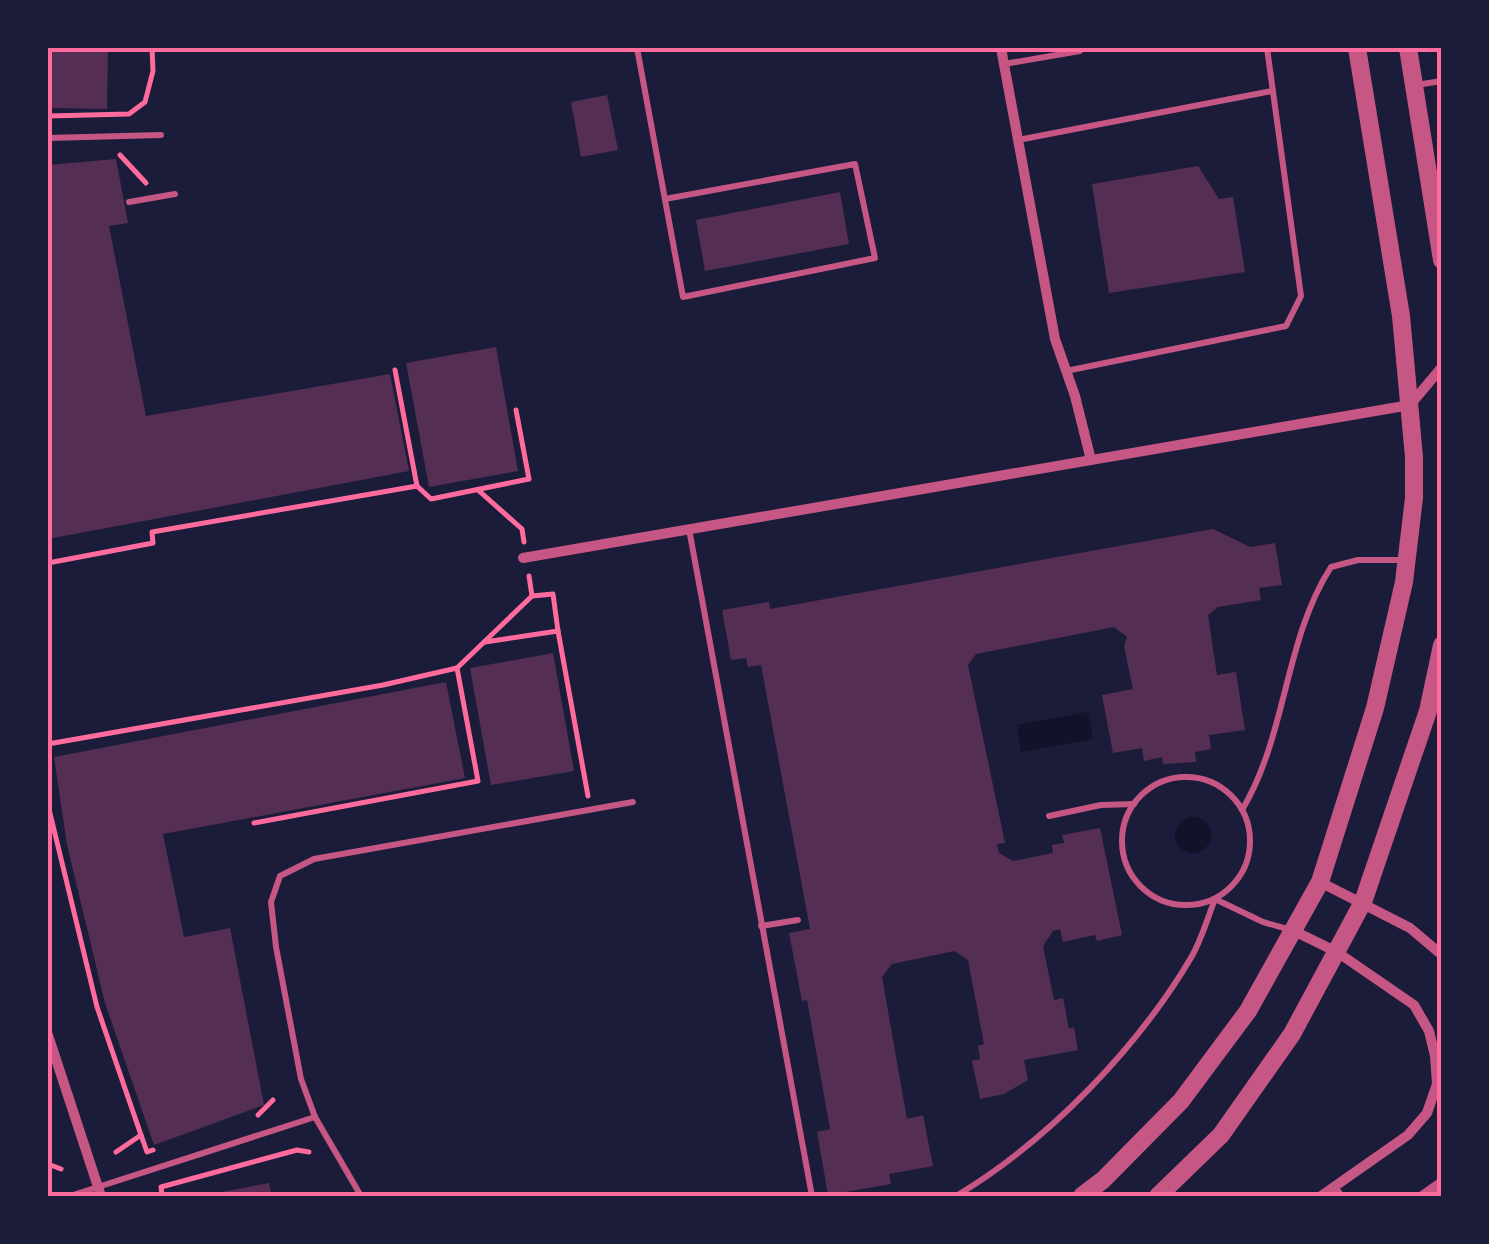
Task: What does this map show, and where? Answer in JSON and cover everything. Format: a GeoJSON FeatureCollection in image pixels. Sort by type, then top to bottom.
{"type":"FeatureCollection","features":[{"type":"Feature","properties":{"kind":"street"},"geometry":{"type":"LineString","coordinates":[[1001,48],[1064,372],[1075,396],[1091,460]]}},
{"type":"Feature","properties":{"kind":"street"},"geometry":{"type":"LineString","coordinates":[[1082,1196],[1181,1101],[1248,1011],[1320,882],[1375,708],[1406,560],[1414,498],[1401,316],[1357,48]]}},
{"type":"Feature","properties":{"kind":"street"},"geometry":{"type":"LineString","coordinates":[[1408,48],[1442,260]]}},
{"type":"Feature","properties":{"kind":"street"},"geometry":{"type":"LineString","coordinates":[[523,558],[1410,404],[1442,366]]}},
{"type":"Feature","properties":{"kind":"street"},"geometry":{"type":"LineString","coordinates":[[1158,1196],[1221,1134],[1292,1034],[1363,902],[1428,712],[1442,645]]}},
{"type":"Feature","properties":{"kind":"street"},"geometry":{"type":"LineString","coordinates":[[1320,882],[1410,928],[1442,955]]}},
{"type":"Feature","properties":{"kind":"street"},"geometry":{"type":"LineString","coordinates":[[1292,930],[1337,952],[1414,1005],[1429,1031],[1438,1084],[1427,1113],[1408,1135],[1339,1192],[1321,1196]]}},
{"type":"Feature","properties":{"kind":"street"},"geometry":{"type":"LineString","coordinates":[[48,1035],[100,1192]]}},
{"type":"Feature","properties":{"kind":"street"},"geometry":{"type":"LineString","coordinates":[[1422,1196],[1442,1182]]}},
{"type":"Feature","properties":{"kind":"lane"},"geometry":{"type":"LineString","coordinates":[[637,48],[683,297],[876,258],[855,164],[665,199]]}},
{"type":"Feature","properties":{"kind":"lane"},"geometry":{"type":"LineString","coordinates":[[1004,64],[1098,48]]}},
{"type":"Feature","properties":{"kind":"lane"},"geometry":{"type":"LineString","coordinates":[[1064,372],[1286,326],[1302,296],[1267,48]]}},
{"type":"Feature","properties":{"kind":"lane"},"geometry":{"type":"LineString","coordinates":[[1414,86],[1442,81]]}},
{"type":"Feature","properties":{"kind":"lane"},"geometry":{"type":"LineString","coordinates":[[1018,140],[1272,92]]}},
{"type":"Feature","properties":{"kind":"lane"},"geometry":{"type":"LineString","coordinates":[[48,138],[162,135]]}},
{"type":"Feature","properties":{"kind":"lane"},"geometry":{"type":"LineString","coordinates":[[129,202],[176,194]]}},
{"type":"Feature","properties":{"kind":"lane"},"geometry":{"type":"LineString","coordinates":[[689,529],[812,1196]]}},
{"type":"Feature","properties":{"kind":"lane"},"geometry":{"type":"LineString","coordinates":[[1242,810],[1256,786],[1277,724],[1312,597],[1331,567],[1358,560],[1406,560]]}},
{"type":"Feature","properties":{"kind":"lane"},"geometry":{"type":"LineString","coordinates":[[1190,777],[1211,782],[1229,793],[1242,810],[1250,850],[1238,878],[1216,898],[1195,905],[1174,905],[1154,897],[1136,883],[1121,844],[1124,823],[1134,804],[1149,789],[1168,780],[1190,777]]}},
{"type":"Feature","properties":{"kind":"lane"},"geometry":{"type":"LineString","coordinates":[[361,1196],[316,1118],[302,1080],[271,902],[280,876],[314,859],[633,802]]}},
{"type":"Feature","properties":{"kind":"lane"},"geometry":{"type":"LineString","coordinates":[[1050,816],[1101,805],[1134,804]]}},
{"type":"Feature","properties":{"kind":"lane"},"geometry":{"type":"LineString","coordinates":[[1216,898],[1262,922],[1292,930]]}},
{"type":"Feature","properties":{"kind":"lane"},"geometry":{"type":"LineString","coordinates":[[956,1196],[990,1176],[1066,1112],[1140,1029],[1193,954],[1216,898]]}},
{"type":"Feature","properties":{"kind":"lane"},"geometry":{"type":"LineString","coordinates":[[761,926],[798,920]]}},
{"type":"Feature","properties":{"kind":"lane"},"geometry":{"type":"LineString","coordinates":[[70,1196],[100,1192],[316,1118]]}},
{"type":"Feature","properties":{"kind":"path"},"geometry":{"type":"LineString","coordinates":[[48,116],[129,114],[146,102],[153,71],[152,48]]}},
{"type":"Feature","properties":{"kind":"path"},"geometry":{"type":"LineString","coordinates":[[104,156],[122,155],[158,197]]}},
{"type":"Feature","properties":{"kind":"path"},"geometry":{"type":"LineString","coordinates":[[396,370],[417,486],[431,499],[528,479],[516,410]]}},
{"type":"Feature","properties":{"kind":"path"},"geometry":{"type":"LineString","coordinates":[[48,562],[154,543],[152,532],[417,486]]}},
{"type":"Feature","properties":{"kind":"path"},"geometry":{"type":"LineString","coordinates":[[478,490],[522,529],[524,542]]}},
{"type":"Feature","properties":{"kind":"path"},"geometry":{"type":"LineString","coordinates":[[529,576],[532,596]]}},
{"type":"Feature","properties":{"kind":"path"},"geometry":{"type":"LineString","coordinates":[[48,744],[456,668],[532,596],[553,594],[590,810]]}},
{"type":"Feature","properties":{"kind":"path"},"geometry":{"type":"LineString","coordinates":[[485,642],[558,631]]}},
{"type":"Feature","properties":{"kind":"path"},"geometry":{"type":"LineString","coordinates":[[254,823],[478,780],[456,668]]}},
{"type":"Feature","properties":{"kind":"path"},"geometry":{"type":"LineString","coordinates":[[48,804],[97,1007],[147,1152],[166,1146]]}},
{"type":"Feature","properties":{"kind":"path"},"geometry":{"type":"LineString","coordinates":[[252,1119],[268,1109],[273,1100]]}},
{"type":"Feature","properties":{"kind":"path"},"geometry":{"type":"LineString","coordinates":[[116,1152],[142,1135]]}},
{"type":"Feature","properties":{"kind":"path"},"geometry":{"type":"LineString","coordinates":[[162,1196],[160,1187],[297,1150],[309,1152]]}},
{"type":"Feature","properties":{"kind":"path"},"geometry":{"type":"LineString","coordinates":[[48,1164],[61,1169]]}},
{"type":"Feature","properties":{"kind":"shaded area"},"geometry":{"type":"Polygon","coordinates":[[[1088,712],[1093,739],[1021,752],[1017,725],[1088,712]]]}},
{"type":"Feature","properties":{"kind":"shaded area"},"geometry":{"type":"Polygon","coordinates":[[[1193,817],[1206,822],[1211,835],[1206,848],[1193,853],[1180,848],[1175,835],[1180,822],[1193,817]]]}},
{"type":"Feature","properties":{"kind":"building"},"geometry":{"type":"Polygon","coordinates":[[[48,48],[108,48],[107,109],[48,108],[48,48]]]}},
{"type":"Feature","properties":{"kind":"building"},"geometry":{"type":"Polygon","coordinates":[[[607,95],[618,150],[581,157],[571,102],[607,95]]]}},
{"type":"Feature","properties":{"kind":"building"},"geometry":{"type":"Polygon","coordinates":[[[116,159],[128,223],[109,226],[146,416],[390,374],[409,471],[48,539],[48,165],[116,159]]]}},
{"type":"Feature","properties":{"kind":"building"},"geometry":{"type":"Polygon","coordinates":[[[1198,166],[1219,199],[1233,197],[1245,272],[1109,293],[1092,184],[1198,166]]]}},
{"type":"Feature","properties":{"kind":"building"},"geometry":{"type":"Polygon","coordinates":[[[840,192],[849,244],[705,271],[696,220],[840,192]]]}},
{"type":"Feature","properties":{"kind":"building"},"geometry":{"type":"Polygon","coordinates":[[[496,347],[518,471],[429,487],[406,363],[496,347]]]}},
{"type":"Feature","properties":{"kind":"building"},"geometry":{"type":"Polygon","coordinates":[[[1213,529],[1250,547],[1275,543],[1282,585],[1259,588],[1261,600],[1218,607],[1208,615],[1217,675],[1236,672],[1245,730],[1209,735],[1211,749],[1195,752],[1196,762],[1163,764],[1162,757],[1144,761],[1142,748],[1113,753],[1102,695],[1133,689],[1124,646],[1127,637],[1114,627],[976,654],[968,665],[1005,843],[997,844],[999,853],[1013,861],[1053,853],[1052,845],[1064,843],[1062,835],[1100,828],[1122,935],[1097,941],[1095,935],[1063,942],[1060,929],[1053,931],[1043,946],[1054,1000],[1063,998],[1078,1050],[1024,1060],[1028,1080],[1004,1094],[980,1099],[972,1061],[980,1059],[978,1046],[984,1044],[968,960],[954,951],[892,964],[882,977],[907,1119],[923,1115],[933,1166],[889,1174],[891,1184],[828,1195],[817,1132],[830,1129],[807,1000],[802,1001],[789,933],[810,929],[761,665],[748,667],[746,658],[731,660],[722,610],[769,602],[770,609],[1213,529]]]}},
{"type":"Feature","properties":{"kind":"building"},"geometry":{"type":"Polygon","coordinates":[[[553,653],[574,771],[491,785],[470,668],[553,653]]]}},
{"type":"Feature","properties":{"kind":"building"},"geometry":{"type":"Polygon","coordinates":[[[446,682],[465,778],[163,834],[184,937],[230,928],[264,1105],[154,1145],[105,1003],[67,845],[54,757],[446,682]]]}},
{"type":"Feature","properties":{"kind":"building"},"geometry":{"type":"Polygon","coordinates":[[[269,1183],[272,1196],[206,1196],[206,1195],[269,1183]]]}}]}
